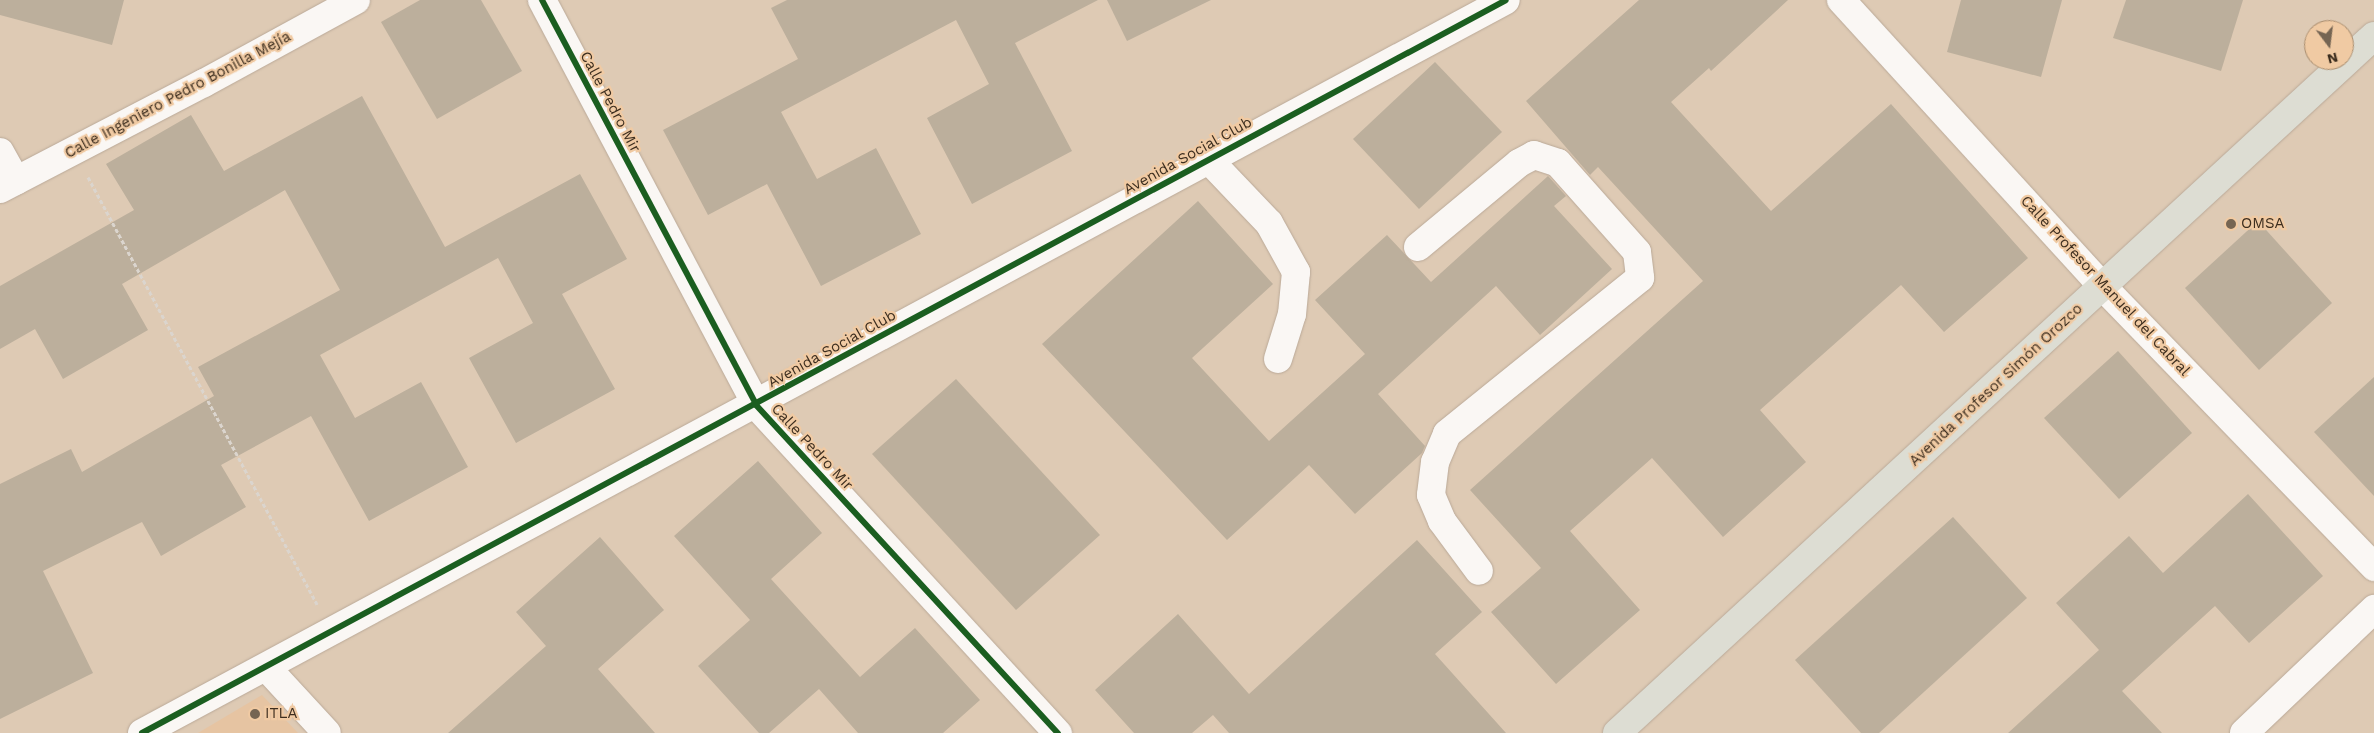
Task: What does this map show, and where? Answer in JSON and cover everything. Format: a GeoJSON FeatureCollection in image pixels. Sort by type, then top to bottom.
{"type":"FeatureCollection","features":[{"type":"Feature","properties":{"kind":"main road","name":"Avenida Profesor Simón Orozco"},"geometry":{"type":"LineString","coordinates":[[1617,733],[2374,36]]}},
{"type":"Feature","properties":{"kind":"street","name":"Calle Ingeniero Pedro Bonilla Mejía"},"geometry":{"type":"LineString","coordinates":[[8,185],[73,149],[204,83],[356,0]]}},
{"type":"Feature","properties":{"kind":"street","name":"Calle Pedro Mir"},"geometry":{"type":"LineString","coordinates":[[542,0],[756,405],[1058,733]]}},
{"type":"Feature","properties":{"kind":"street","name":"Avenida Social Club"},"geometry":{"type":"LineString","coordinates":[[142,733],[333,633],[1208,159],[1506,0]]}},
{"type":"Feature","properties":{"kind":"street","name":"Calle Profesor Manuel del Cabral"},"geometry":{"type":"LineString","coordinates":[[1841,0],[2103,287],[2374,567]]}},
{"type":"Feature","properties":{"kind":"street"},"geometry":{"type":"LineString","coordinates":[[0,152],[8,185]]}},
{"type":"Feature","properties":{"kind":"street"},"geometry":{"type":"LineString","coordinates":[[1418,247],[1519,163],[1534,155],[1558,164],[1637,252],[1640,278],[1447,434],[1435,462],[1431,496],[1442,521],[1479,571]]}},
{"type":"Feature","properties":{"kind":"street"},"geometry":{"type":"LineString","coordinates":[[1208,159],[1269,223],[1296,272],[1292,314],[1278,358]]}},
{"type":"Feature","properties":{"kind":"street"},"geometry":{"type":"LineString","coordinates":[[2244,733],[2374,609]]}},
{"type":"Feature","properties":{"kind":"street"},"geometry":{"type":"LineString","coordinates":[[267,668],[327,733]]}},
{"type":"Feature","properties":{"kind":"path"},"geometry":{"type":"LineString","coordinates":[[73,149],[333,633]]}},
{"type":"Feature","properties":{"kind":"shaded area","name":"ITLA"},"geometry":{"type":"Polygon","coordinates":[[[262,695],[298,733],[198,733],[262,695]]]}},
{"type":"Feature","properties":{"kind":"building"},"geometry":{"type":"Polygon","coordinates":[[[0,0],[124,0],[112,45],[0,15],[0,0]]]}},
{"type":"Feature","properties":{"kind":"building"},"geometry":{"type":"Polygon","coordinates":[[[420,0],[481,0],[522,71],[437,119],[381,22],[420,0]]]}},
{"type":"Feature","properties":{"kind":"building"},"geometry":{"type":"Polygon","coordinates":[[[787,0],[1098,0],[1015,43],[1072,151],[972,204],[927,118],[989,84],[956,20],[781,112],[817,179],[876,148],[921,234],[821,286],[767,184],[708,215],[663,130],[798,59],[771,8],[787,0]]]}},
{"type":"Feature","properties":{"kind":"building"},"geometry":{"type":"Polygon","coordinates":[[[1107,0],[1211,0],[1127,41],[1107,0]]]}},
{"type":"Feature","properties":{"kind":"building"},"geometry":{"type":"Polygon","coordinates":[[[1639,0],[1788,0],[1711,71],[1709,68],[1671,102],[1771,211],[1891,104],[2028,258],[1944,332],[1901,285],[1760,410],[1806,462],[1723,537],[1652,458],[1570,531],[1640,610],[1556,684],[1491,612],[1541,568],[1470,490],[1703,281],[1598,167],[1590,175],[1526,101],[1639,0]]]}},
{"type":"Feature","properties":{"kind":"building"},"geometry":{"type":"Polygon","coordinates":[[[1961,0],[2062,0],[2041,77],[1947,52],[1961,0]]]}},
{"type":"Feature","properties":{"kind":"building"},"geometry":{"type":"Polygon","coordinates":[[[2126,0],[2243,0],[2221,71],[2113,38],[2126,0]]]}},
{"type":"Feature","properties":{"kind":"building"},"geometry":{"type":"Polygon","coordinates":[[[1435,62],[1502,132],[1419,209],[1353,139],[1435,62]]]}},
{"type":"Feature","properties":{"kind":"building"},"geometry":{"type":"Polygon","coordinates":[[[362,96],[445,247],[580,174],[627,259],[562,294],[615,389],[516,443],[469,358],[533,323],[498,258],[320,355],[355,418],[421,382],[468,467],[369,521],[311,416],[221,465],[246,507],[161,556],[142,522],[43,571],[93,673],[0,719],[0,484],[71,449],[82,472],[214,396],[198,367],[340,290],[285,190],[122,284],[148,330],[63,379],[35,329],[0,349],[0,286],[134,210],[106,164],[191,115],[224,171],[362,96]]]}},
{"type":"Feature","properties":{"kind":"building"},"geometry":{"type":"Polygon","coordinates":[[[1548,176],[1566,196],[1554,206],[1612,269],[1540,335],[1496,286],[1378,394],[1425,446],[1422,453],[1355,514],[1309,465],[1227,540],[1042,344],[1198,201],[1273,284],[1192,358],[1269,441],[1365,354],[1315,300],[1387,235],[1431,282],[1548,176]]]}},
{"type":"Feature","properties":{"kind":"building"},"geometry":{"type":"Polygon","coordinates":[[[2258,221],[2332,303],[2259,370],[2185,288],[2258,221]]]}},
{"type":"Feature","properties":{"kind":"building"},"geometry":{"type":"Polygon","coordinates":[[[2118,351],[2192,433],[2119,499],[2044,418],[2118,351]]]}},
{"type":"Feature","properties":{"kind":"building"},"geometry":{"type":"Polygon","coordinates":[[[2374,377],[2374,496],[2314,432],[2374,377]]]}},
{"type":"Feature","properties":{"kind":"building"},"geometry":{"type":"Polygon","coordinates":[[[956,379],[1100,535],[1016,610],[872,454],[956,379]]]}},
{"type":"Feature","properties":{"kind":"building"},"geometry":{"type":"Polygon","coordinates":[[[758,461],[822,533],[771,579],[860,677],[915,628],[980,700],[943,733],[858,733],[819,689],[769,733],[759,733],[698,666],[750,620],[674,536],[758,461]]]}},
{"type":"Feature","properties":{"kind":"building"},"geometry":{"type":"Polygon","coordinates":[[[2248,494],[2323,576],[2249,643],[2215,606],[2122,691],[2162,733],[2008,733],[2099,650],[2056,603],[2129,536],[2163,573],[2248,494]]]}},
{"type":"Feature","properties":{"kind":"building"},"geometry":{"type":"Polygon","coordinates":[[[1953,517],[2027,598],[1879,733],[1861,733],[1795,660],[1953,517]]]}},
{"type":"Feature","properties":{"kind":"building"},"geometry":{"type":"Polygon","coordinates":[[[600,537],[664,610],[598,669],[655,733],[448,733],[546,646],[516,612],[600,537]]]}},
{"type":"Feature","properties":{"kind":"building"},"geometry":{"type":"Polygon","coordinates":[[[1417,540],[1482,612],[1435,654],[1506,733],[1229,733],[1213,715],[1192,733],[1134,733],[1095,690],[1178,614],[1249,694],[1417,540]]]}},
{"type":"Feature","properties":{"kind":"cycle path"},"geometry":{"type":"LineString","coordinates":[[542,0],[756,405],[1058,733]]}},
{"type":"Feature","properties":{"kind":"cycle path"},"geometry":{"type":"LineString","coordinates":[[142,733],[1506,0]]}},
{"type":"Feature","properties":{"kind":"place","name":"OMSA"},"geometry":{"type":"Point","coordinates":[2231,224]}},
{"type":"Feature","properties":{"kind":"place","name":"ITLA"},"geometry":{"type":"Point","coordinates":[255,714]}}]}
